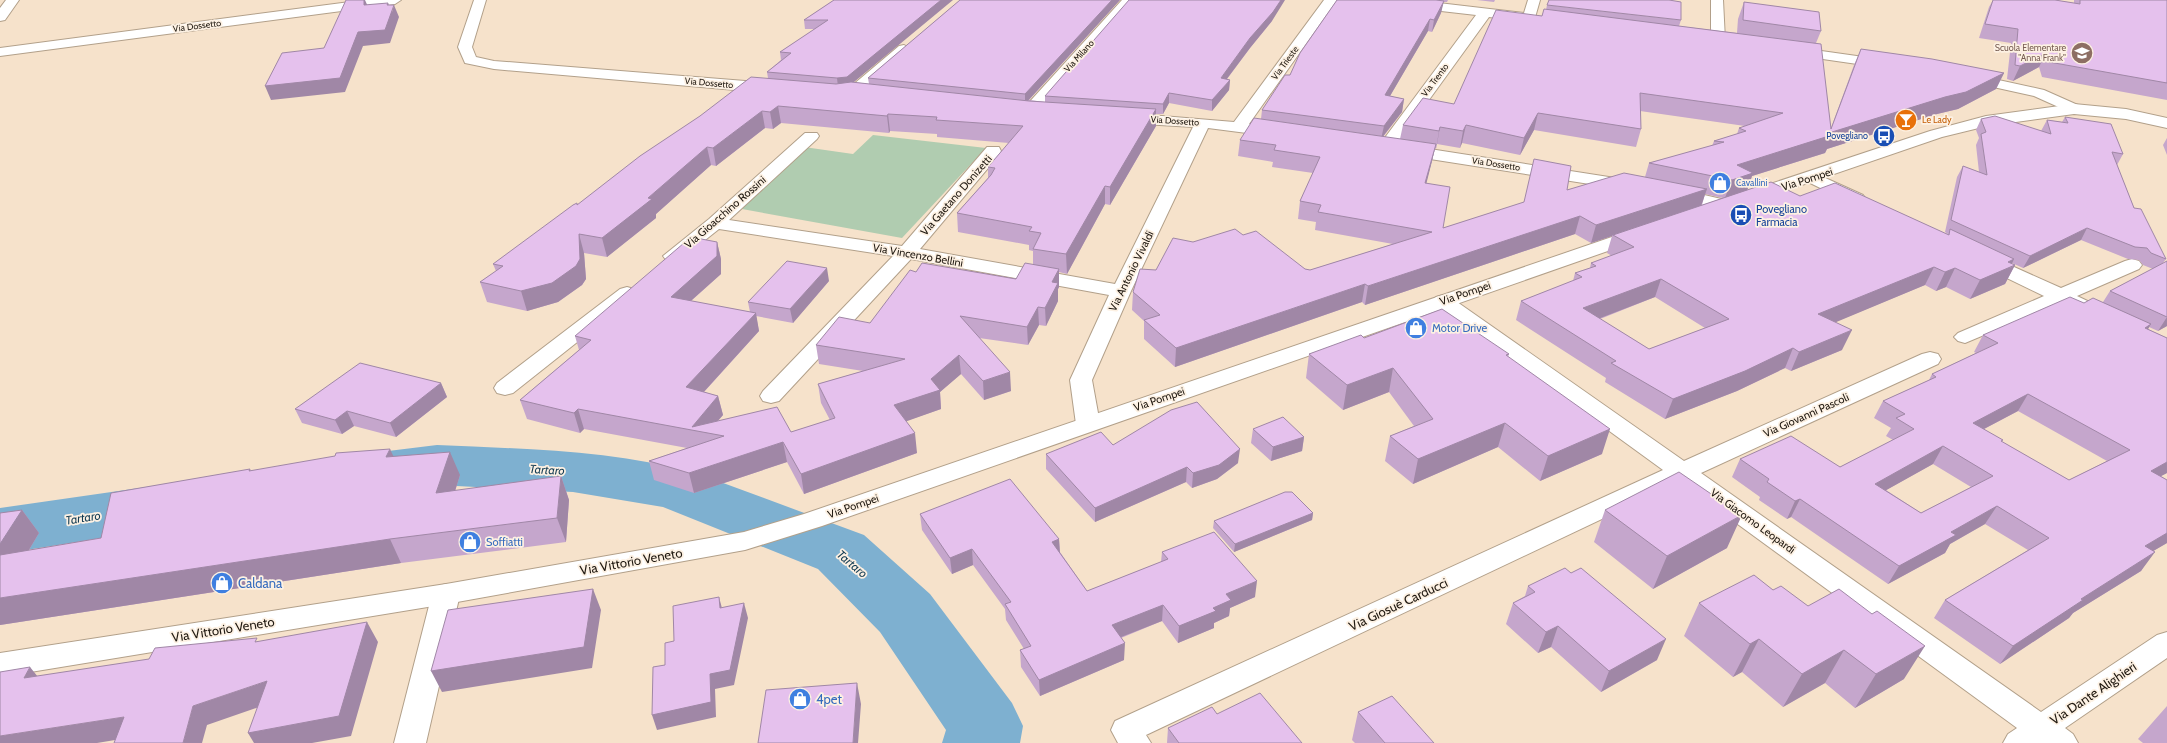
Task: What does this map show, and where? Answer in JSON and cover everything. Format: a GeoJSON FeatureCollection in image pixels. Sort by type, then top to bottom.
{"type":"FeatureCollection","features":[{"type":"Feature","properties":{"kind":"street"},"geometry":{"type":"LineString","coordinates":[[0,17],[14,0]]}},
{"type":"Feature","properties":{"kind":"street","name":"Via Dossetto"},"geometry":{"type":"LineString","coordinates":[[0,52],[395,0]]}},
{"type":"Feature","properties":{"kind":"street","name":"Via Dossetto"},"geometry":{"type":"LineString","coordinates":[[480,0],[465,47],[470,60],[494,65],[784,90]]}},
{"type":"Feature","properties":{"kind":"street","name":"Via Milano"},"geometry":{"type":"LineString","coordinates":[[1048,112],[1022,110],[1128,0]]}},
{"type":"Feature","properties":{"kind":"street","name":"Via Trieste"},"geometry":{"type":"LineString","coordinates":[[1239,126],[1331,0]]}},
{"type":"Feature","properties":{"kind":"street"},"geometry":{"type":"LineString","coordinates":[[1380,0],[1545,20]]}},
{"type":"Feature","properties":{"kind":"street"},"geometry":{"type":"LineString","coordinates":[[1529,18],[1534,0]]}},
{"type":"Feature","properties":{"kind":"street"},"geometry":{"type":"LineString","coordinates":[[1717,0],[1718,40]]}},
{"type":"Feature","properties":{"kind":"street","name":"Via Trento"},"geometry":{"type":"LineString","coordinates":[[1378,146],[1485,13]]}},
{"type":"Feature","properties":{"kind":"street"},"geometry":{"type":"LineString","coordinates":[[1702,38],[1733,42]]}},
{"type":"Feature","properties":{"kind":"street"},"geometry":{"type":"LineString","coordinates":[[876,94],[846,93],[915,40]]}},
{"type":"Feature","properties":{"kind":"street"},"geometry":{"type":"LineString","coordinates":[[1779,49],[1902,66]]}},
{"type":"Feature","properties":{"kind":"street"},"geometry":{"type":"LineString","coordinates":[[1961,76],[2039,93],[2074,109]]}},
{"type":"Feature","properties":{"kind":"street","name":"Via Pompei"},"geometry":{"type":"LineString","coordinates":[[1688,217],[1950,130],[1986,121],[2074,109],[2126,114],[2167,123]]}},
{"type":"Feature","properties":{"kind":"street","name":"Via Dossetto"},"geometry":{"type":"LineString","coordinates":[[1110,117],[1239,126],[1293,134]]}},
{"type":"Feature","properties":{"kind":"street","name":"Via Antonio Vivaldi"},"geometry":{"type":"LineString","coordinates":[[1088,424],[1081,380],[1121,291],[1203,123]]}},
{"type":"Feature","properties":{"kind":"street","name":"Via Gioacchino Rossini"},"geometry":{"type":"LineString","coordinates":[[660,266],[715,223],[811,136]]}},
{"type":"Feature","properties":{"kind":"street","name":"Via Dossetto"},"geometry":{"type":"LineString","coordinates":[[1378,146],[1650,189],[1724,205]]}},
{"type":"Feature","properties":{"kind":"street","name":"Via Gaetano Donizetti"},"geometry":{"type":"LineString","coordinates":[[771,396],[907,252],[993,151]]}},
{"type":"Feature","properties":{"kind":"street"},"geometry":{"type":"LineString","coordinates":[[1812,177],[1876,208]]}},
{"type":"Feature","properties":{"kind":"street","name":"Via Vincenzo Bellini"},"geometry":{"type":"LineString","coordinates":[[715,223],[907,252],[1121,291]]}},
{"type":"Feature","properties":{"kind":"street","name":"Via Pompei"},"geometry":{"type":"LineString","coordinates":[[813,520],[1659,227]]}},
{"type":"Feature","properties":{"kind":"street"},"geometry":{"type":"LineString","coordinates":[[1969,252],[2111,319]]}},
{"type":"Feature","properties":{"kind":"street"},"geometry":{"type":"LineString","coordinates":[[1965,337],[2132,265]]}},
{"type":"Feature","properties":{"kind":"street"},"geometry":{"type":"LineString","coordinates":[[505,388],[642,281]]}},
{"type":"Feature","properties":{"kind":"street","name":"Via Giacomo Leopardi"},"geometry":{"type":"LineString","coordinates":[[1443,301],[1683,471],[2041,738]]}},
{"type":"Feature","properties":{"kind":"street","name":"Via Giovanni Pascoli"},"geometry":{"type":"LineString","coordinates":[[1683,471],[1930,359]]}},
{"type":"Feature","properties":{"kind":"street","name":"Via Giosuè Carducci"},"geometry":{"type":"LineString","coordinates":[[1134,743],[1126,730],[1683,471]]}},
{"type":"Feature","properties":{"kind":"street","name":"Via Vittorio Veneto"},"geometry":{"type":"LineString","coordinates":[[0,665],[446,594],[745,541],[813,520]]}},
{"type":"Feature","properties":{"kind":"street"},"geometry":{"type":"LineString","coordinates":[[410,743],[446,594]]}},
{"type":"Feature","properties":{"kind":"street","name":"Via Dante Alighieri"},"geometry":{"type":"LineString","coordinates":[[2041,738],[2167,643]]}},
{"type":"Feature","properties":{"kind":"green space"},"geometry":{"type":"Polygon","coordinates":[[[873,135],[986,148],[902,238],[742,209],[804,147],[853,154],[873,135]]]}},
{"type":"Feature","properties":{"kind":"building"},"geometry":{"type":"Polygon","coordinates":[[[346,0],[364,0],[364,5],[388,3],[387,5],[394,5],[385,30],[358,32],[340,78],[265,86],[282,53],[324,48],[346,0]]]}},
{"type":"Feature","properties":{"kind":"building"},"geometry":{"type":"Polygon","coordinates":[[[834,0],[941,0],[847,77],[837,78],[767,72],[791,53],[780,52],[828,20],[804,20],[834,0]]]}},
{"type":"Feature","properties":{"kind":"building"},"geometry":{"type":"Polygon","coordinates":[[[960,0],[1112,0],[1025,94],[868,78],[960,0]]]}},
{"type":"Feature","properties":{"kind":"building"},"geometry":{"type":"Polygon","coordinates":[[[1129,0],[1281,0],[1273,12],[1250,38],[1221,78],[1230,80],[1212,100],[1169,93],[1163,104],[1045,96],[1129,0]]]}},
{"type":"Feature","properties":{"kind":"building"},"geometry":{"type":"Polygon","coordinates":[[[1337,0],[1444,1],[1434,20],[1430,19],[1385,95],[1404,99],[1384,126],[1262,110],[1285,75],[1290,75],[1300,53],[1337,0]]]}},
{"type":"Feature","properties":{"kind":"building"},"geometry":{"type":"Polygon","coordinates":[[[1549,0],[1669,0],[1681,2],[1681,20],[1547,5],[1549,0]]]}},
{"type":"Feature","properties":{"kind":"building"},"geometry":{"type":"Polygon","coordinates":[[[1993,0],[2055,0],[2080,4],[2080,0],[2167,0],[2167,83],[2049,62],[2046,53],[2020,66],[2015,65],[2018,29],[1985,24],[1993,0]]]}},
{"type":"Feature","properties":{"kind":"building"},"geometry":{"type":"Polygon","coordinates":[[[1744,2],[1819,12],[1821,31],[1743,20],[1744,2]]]}},
{"type":"Feature","properties":{"kind":"building"},"geometry":{"type":"Polygon","coordinates":[[[1544,9],[1821,44],[1831,129],[1861,49],[1932,59],[2004,73],[1966,92],[1945,97],[1832,132],[1832,135],[1737,165],[1753,173],[1732,180],[1649,163],[1724,142],[1714,141],[1746,131],[1739,128],[1783,113],[1640,93],[1641,129],[1538,113],[1524,138],[1466,125],[1463,131],[1440,127],[1439,131],[1403,125],[1423,98],[1454,104],[1496,10],[1542,16],[1544,9]]]}},
{"type":"Feature","properties":{"kind":"building"},"geometry":{"type":"Polygon","coordinates":[[[751,77],[836,84],[851,82],[1029,101],[1156,109],[1110,187],[1105,186],[1066,254],[1033,249],[1041,233],[1029,231],[1032,227],[957,213],[991,175],[995,168],[988,167],[1023,126],[936,120],[937,117],[888,114],[887,116],[778,106],[770,112],[762,111],[713,148],[707,147],[648,198],[652,199],[602,238],[579,234],[580,259],[576,266],[552,283],[521,291],[480,282],[503,266],[493,264],[573,205],[577,203],[577,205],[640,156],[700,116],[751,77]]]}},
{"type":"Feature","properties":{"kind":"building"},"geometry":{"type":"Polygon","coordinates":[[[1995,116],[2051,134],[2047,120],[2068,123],[2065,117],[2111,124],[2123,154],[2112,152],[2134,208],[2141,209],[2166,259],[2151,253],[2147,248],[2135,247],[2087,228],[2030,256],[1951,220],[1963,166],[1987,175],[1981,134],[1986,132],[1981,119],[1995,116]]]}},
{"type":"Feature","properties":{"kind":"building"},"geometry":{"type":"Polygon","coordinates":[[[1254,118],[1436,144],[1425,183],[1450,187],[1443,228],[1524,202],[1534,159],[1571,166],[1567,190],[1624,173],[1707,189],[1596,225],[1580,216],[1368,286],[1365,284],[1176,348],[1144,320],[1160,315],[1133,292],[1140,269],[1156,270],[1173,238],[1193,242],[1235,229],[1243,235],[1256,231],[1305,269],[1310,270],[1432,232],[1318,212],[1321,205],[1300,201],[1320,157],[1274,150],[1276,145],[1240,140],[1254,118]]]}},
{"type":"Feature","properties":{"kind":"building"},"geometry":{"type":"Polygon","coordinates":[[[1771,182],[1800,196],[1835,183],[1949,235],[1950,229],[2014,259],[2008,262],[2015,265],[1980,280],[1955,268],[1945,272],[1934,267],[1818,314],[1852,330],[1799,352],[1793,348],[1745,371],[1673,399],[1611,363],[1616,361],[1521,301],[1582,277],[1575,273],[1596,266],[1591,263],[1634,247],[1613,235],[1771,182]],[[1661,279],[1583,308],[1649,349],[1729,319],[1661,279]]]}},
{"type":"Feature","properties":{"kind":"building"},"geometry":{"type":"Polygon","coordinates":[[[691,237],[717,242],[717,256],[671,297],[756,313],[686,387],[718,396],[692,427],[777,407],[791,432],[835,418],[818,384],[905,359],[816,345],[839,317],[870,323],[910,270],[916,272],[922,263],[1016,279],[1025,263],[1059,269],[1052,282],[1058,283],[1045,308],[1038,307],[1027,327],[960,316],[1010,372],[983,381],[959,355],[931,379],[940,390],[894,405],[915,433],[801,474],[783,442],[689,473],[649,461],[724,436],[578,409],[574,413],[520,400],[591,340],[575,336],[691,237]]]}},
{"type":"Feature","properties":{"kind":"building"},"geometry":{"type":"Polygon","coordinates":[[[787,261],[827,268],[790,309],[748,302],[787,261]]]}},
{"type":"Feature","properties":{"kind":"building"},"geometry":{"type":"Polygon","coordinates":[[[2167,261],[2167,317],[2110,291],[2167,261]]]}},
{"type":"Feature","properties":{"kind":"building"},"geometry":{"type":"Polygon","coordinates":[[[2070,297],[2084,303],[2093,298],[2151,324],[2145,328],[2167,338],[2167,462],[2151,471],[2167,480],[2167,533],[2145,546],[2155,552],[2081,599],[2083,600],[2013,646],[1945,600],[2049,538],[1997,506],[1951,532],[1956,535],[1899,566],[1800,499],[1795,501],[1767,482],[1769,479],[1740,459],[1791,436],[1840,467],[1914,429],[1896,418],[1905,414],[1883,401],[1936,377],[1932,374],[1998,343],[1983,335],[2070,297]],[[2028,394],[1973,423],[2069,480],[2130,450],[2028,394]],[[1943,446],[1875,484],[1921,513],[1993,476],[1943,446]]]}},
{"type":"Feature","properties":{"kind":"building"},"geometry":{"type":"Polygon","coordinates":[[[1442,309],[1509,354],[1506,355],[1610,429],[1548,456],[1505,423],[1418,459],[1390,436],[1433,419],[1393,368],[1347,385],[1309,354],[1361,335],[1364,338],[1442,309]]]}},
{"type":"Feature","properties":{"kind":"building"},"geometry":{"type":"Polygon","coordinates":[[[360,363],[441,383],[390,423],[347,411],[335,420],[295,409],[360,363]]]}},
{"type":"Feature","properties":{"kind":"building"},"geometry":{"type":"Polygon","coordinates":[[[1197,402],[1240,449],[1219,465],[1193,473],[1187,467],[1095,508],[1046,454],[1101,432],[1113,445],[1171,410],[1197,402]]]}},
{"type":"Feature","properties":{"kind":"building"},"geometry":{"type":"Polygon","coordinates":[[[1283,417],[1304,437],[1273,447],[1253,429],[1283,417]]]}},
{"type":"Feature","properties":{"kind":"building"},"geometry":{"type":"Polygon","coordinates":[[[390,449],[386,457],[450,452],[436,493],[561,476],[557,518],[390,539],[0,598],[0,555],[101,538],[111,493],[335,456],[336,453],[390,449]]]}},
{"type":"Feature","properties":{"kind":"building"},"geometry":{"type":"Polygon","coordinates":[[[1679,472],[1742,515],[1667,556],[1605,510],[1679,472]]]}},
{"type":"Feature","properties":{"kind":"building"},"geometry":{"type":"Polygon","coordinates":[[[1010,479],[1059,539],[1052,542],[1087,591],[1168,559],[1162,552],[1214,532],[1257,581],[1226,594],[1231,600],[1213,608],[1216,611],[1179,626],[1163,605],[1112,625],[1125,643],[1039,680],[1020,650],[1031,646],[1005,604],[1011,602],[972,549],[950,558],[920,514],[1010,479]]]}},
{"type":"Feature","properties":{"kind":"building"},"geometry":{"type":"Polygon","coordinates":[[[1285,492],[1292,492],[1313,513],[1235,544],[1214,521],[1285,492]]]}},
{"type":"Feature","properties":{"kind":"building"},"geometry":{"type":"Polygon","coordinates":[[[22,510],[0,544],[0,513],[22,510]]]}},
{"type":"Feature","properties":{"kind":"building"},"geometry":{"type":"Polygon","coordinates":[[[1565,568],[1571,573],[1581,568],[1666,639],[1609,671],[1558,626],[1546,632],[1513,603],[1535,592],[1528,586],[1565,568]]]}},
{"type":"Feature","properties":{"kind":"building"},"geometry":{"type":"Polygon","coordinates":[[[1754,575],[1773,590],[1781,586],[1808,606],[1839,589],[1872,614],[1877,611],[1925,646],[1876,674],[1844,650],[1802,674],[1759,639],[1750,644],[1699,603],[1754,575]]]}},
{"type":"Feature","properties":{"kind":"building"},"geometry":{"type":"Polygon","coordinates":[[[593,589],[584,647],[431,671],[448,610],[593,589]]]}},
{"type":"Feature","properties":{"kind":"building"},"geometry":{"type":"Polygon","coordinates":[[[719,597],[720,608],[744,603],[730,670],[710,674],[711,702],[652,715],[653,667],[665,665],[665,643],[674,641],[673,606],[719,597]]]}},
{"type":"Feature","properties":{"kind":"building"},"geometry":{"type":"Polygon","coordinates":[[[367,622],[339,716],[248,733],[267,681],[193,706],[183,743],[114,743],[124,717],[0,736],[0,672],[30,667],[24,678],[149,659],[155,648],[257,638],[255,642],[367,622]]]}},
{"type":"Feature","properties":{"kind":"building"},"geometry":{"type":"Polygon","coordinates":[[[857,683],[853,743],[758,743],[766,690],[857,683]]]}},
{"type":"Feature","properties":{"kind":"building"},"geometry":{"type":"Polygon","coordinates":[[[1260,693],[1302,743],[1179,743],[1168,728],[1212,707],[1217,714],[1260,693]]]}},
{"type":"Feature","properties":{"kind":"building"},"geometry":{"type":"Polygon","coordinates":[[[1392,696],[1434,743],[1385,743],[1358,712],[1392,696]]]}},
{"type":"Feature","properties":{"kind":"waterway","name":"Tartaro"},"geometry":{"type":"LineString","coordinates":[[380,472],[437,465],[573,472],[674,488],[841,552],[905,613],[985,726],[981,743]]}},
{"type":"Feature","properties":{"kind":"waterway","name":"Tartaro"},"geometry":{"type":"LineString","coordinates":[[0,531],[181,504]]}},
{"type":"Feature","properties":{"kind":"place","name":"Scuola Elementare \"Anna Frank\""},"geometry":{"type":"Point","coordinates":[2082,53]}},
{"type":"Feature","properties":{"kind":"place","name":"Le Lady"},"geometry":{"type":"Point","coordinates":[1906,120]}},
{"type":"Feature","properties":{"kind":"place","name":"Povegliano"},"geometry":{"type":"Point","coordinates":[1884,136]}},
{"type":"Feature","properties":{"kind":"place","name":"Cavallini"},"geometry":{"type":"Point","coordinates":[1720,183]}},
{"type":"Feature","properties":{"kind":"place","name":"Povegliano Farmacia"},"geometry":{"type":"Point","coordinates":[1741,215]}},
{"type":"Feature","properties":{"kind":"place","name":"Motor Drive"},"geometry":{"type":"Point","coordinates":[1416,328]}},
{"type":"Feature","properties":{"kind":"place","name":"Soffiatti"},"geometry":{"type":"Point","coordinates":[470,542]}},
{"type":"Feature","properties":{"kind":"place","name":"Caldana"},"geometry":{"type":"Point","coordinates":[222,583]}},
{"type":"Feature","properties":{"kind":"place","name":"4pet"},"geometry":{"type":"Point","coordinates":[800,699]}}]}
